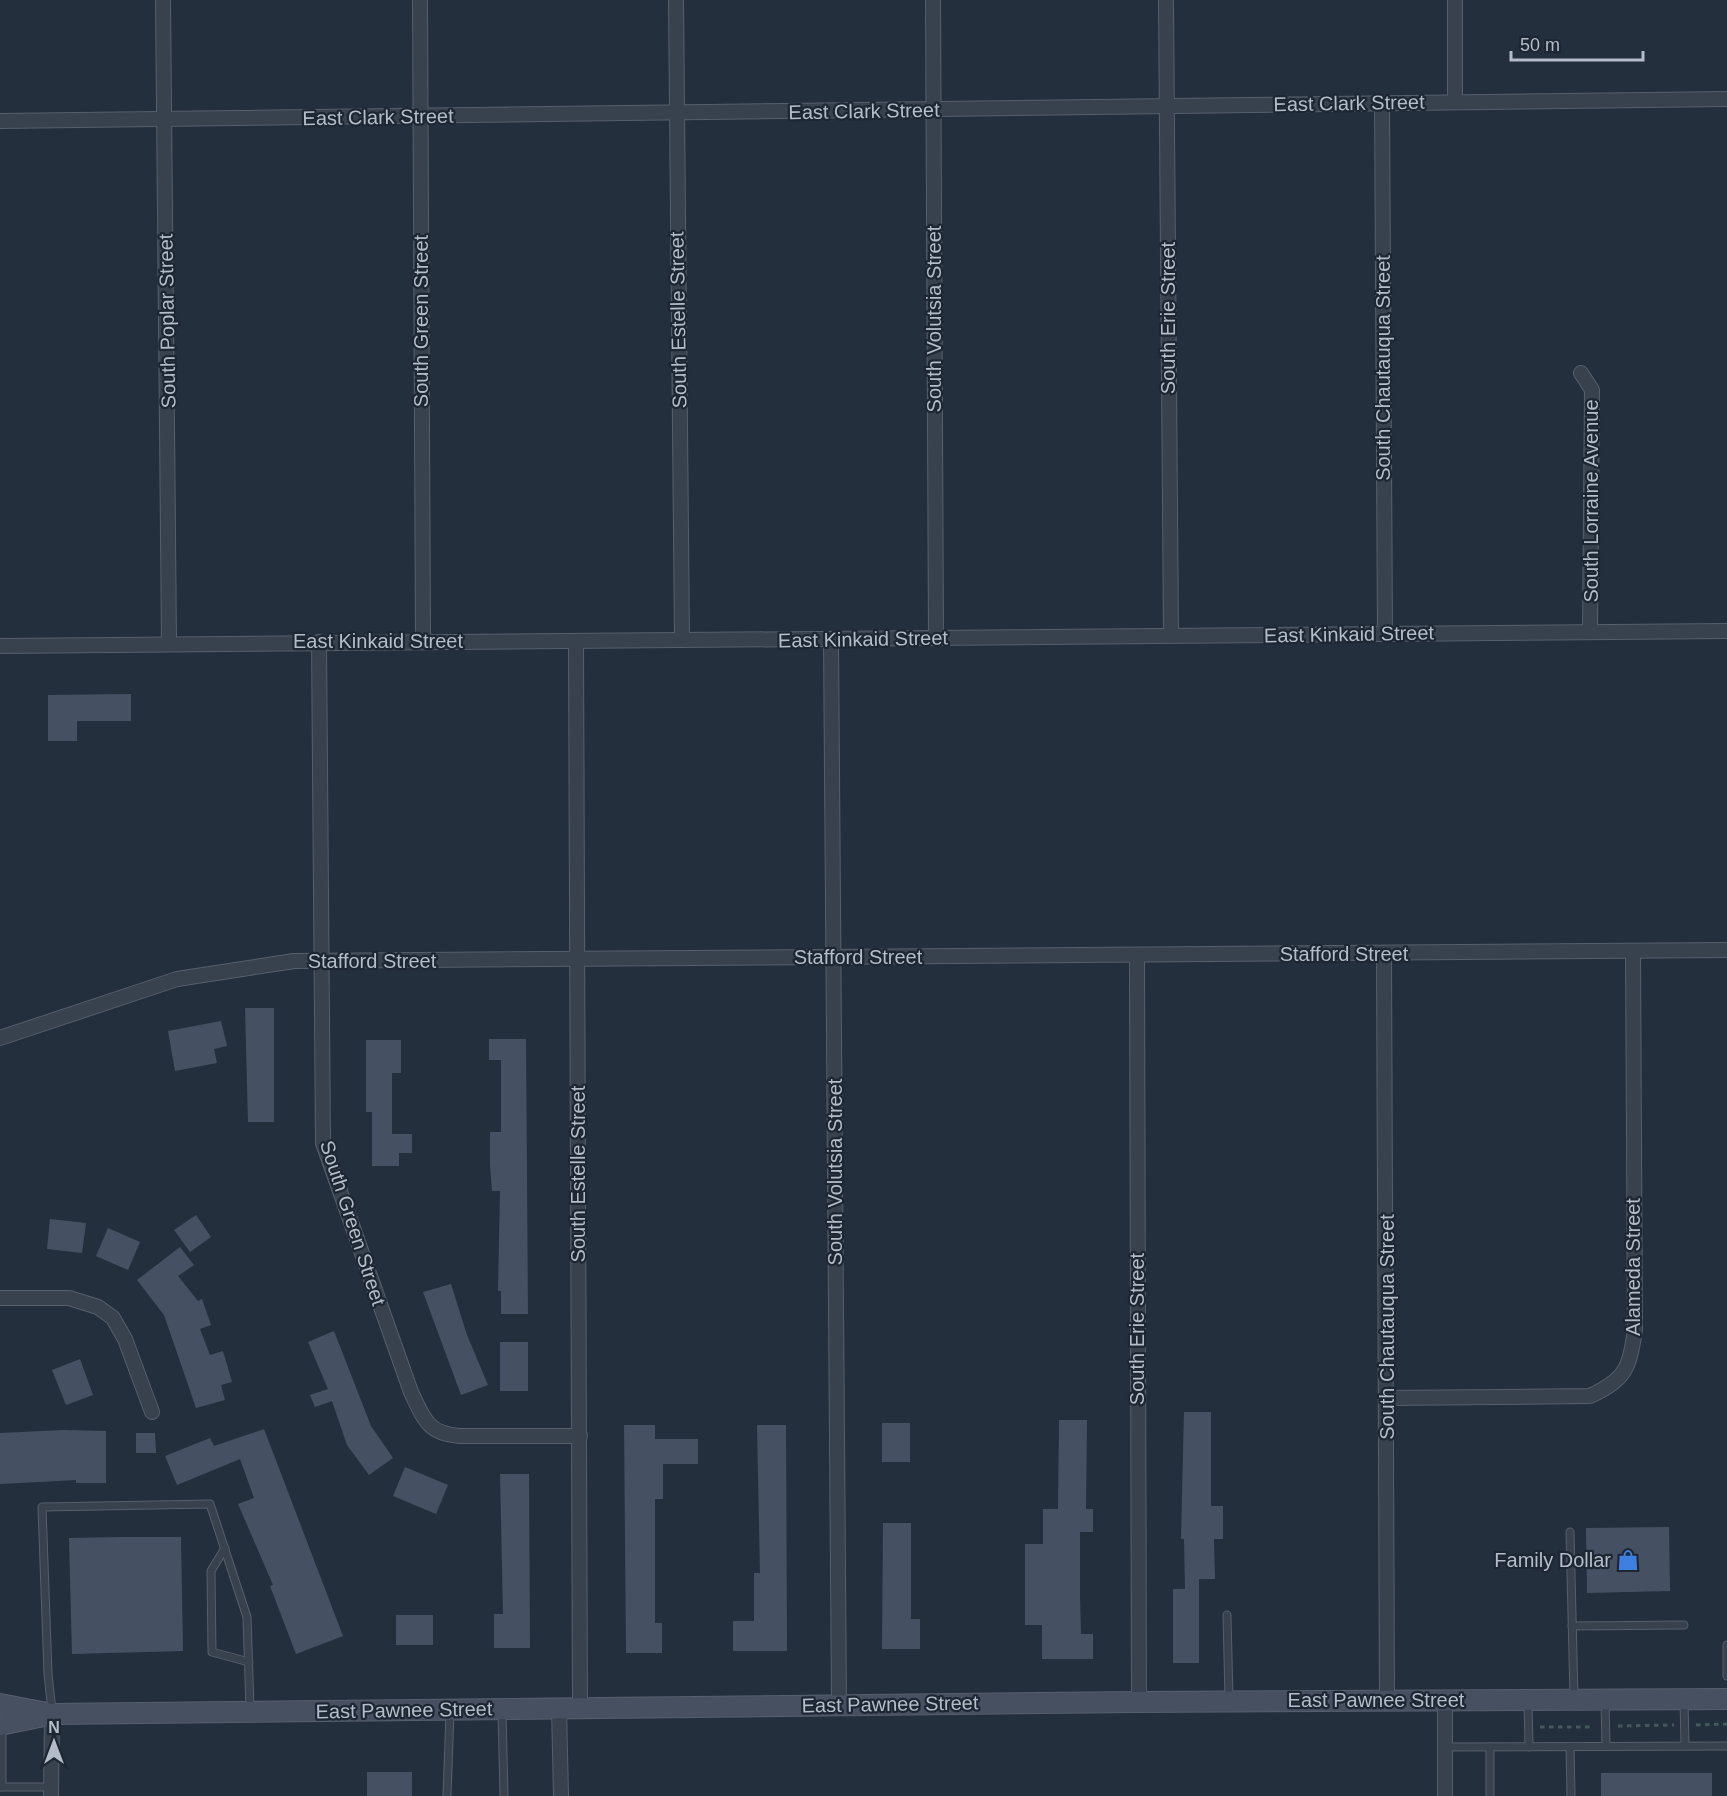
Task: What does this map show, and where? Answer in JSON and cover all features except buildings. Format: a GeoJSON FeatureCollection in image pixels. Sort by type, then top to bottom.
{"type":"FeatureCollection","features":[{"type":"Feature","properties":{"kind":"main road","name":"East Pawnee Street"},"geometry":{"type":"LineString","coordinates":[[1,1725],[52,1714],[250,1711],[1229,1701],[1727,1699]]}},
{"type":"Feature","properties":{"kind":"main road","name":"East Pawnee Street"},"geometry":{"type":"LineString","coordinates":[[0,1704],[52,1714]]}},
{"type":"Feature","properties":{"kind":"street","name":"South Poplar Street"},"geometry":{"type":"LineString","coordinates":[[163,0],[169,642]]}},
{"type":"Feature","properties":{"kind":"street","name":"South Green Street"},"geometry":{"type":"LineString","coordinates":[[420,0],[423,641]]}},
{"type":"Feature","properties":{"kind":"street","name":"South Estelle Street"},"geometry":{"type":"LineString","coordinates":[[676,0],[682,640]]}},
{"type":"Feature","properties":{"kind":"street","name":"South Volutsia Street"},"geometry":{"type":"LineString","coordinates":[[933,0],[936,638]]}},
{"type":"Feature","properties":{"kind":"street","name":"South Erie Street"},"geometry":{"type":"LineString","coordinates":[[1166,0],[1171,635]]}},
{"type":"Feature","properties":{"kind":"street"},"geometry":{"type":"LineString","coordinates":[[1455,0],[1455,102]]}},
{"type":"Feature","properties":{"kind":"street","name":"East Clark Street"},"geometry":{"type":"LineString","coordinates":[[0,121],[1727,99]]}},
{"type":"Feature","properties":{"kind":"street","name":"South Chautauqua Street"},"geometry":{"type":"LineString","coordinates":[[1382,103],[1385,633]]}},
{"type":"Feature","properties":{"kind":"street","name":"South Lorraine Avenue"},"geometry":{"type":"LineString","coordinates":[[1581,373],[1592,390],[1590,632]]}},
{"type":"Feature","properties":{"kind":"street","name":"East Kinkaid Street"},"geometry":{"type":"LineString","coordinates":[[0,646],[169,642],[1727,631]]}},
{"type":"Feature","properties":{"kind":"street","name":"South Volutsia Street"},"geometry":{"type":"LineString","coordinates":[[831,639],[838,1705]]}},
{"type":"Feature","properties":{"kind":"street","name":"South Estelle Street"},"geometry":{"type":"LineString","coordinates":[[576,640],[580,1708]]}},
{"type":"Feature","properties":{"kind":"street","name":"South Green Street"},"geometry":{"type":"LineString","coordinates":[[319,642],[319,961],[322,1143],[411,1392],[420,1411],[440,1434],[477,1437],[580,1436]]}},
{"type":"Feature","properties":{"kind":"street","name":"Stafford Street"},"geometry":{"type":"LineString","coordinates":[[0,1038],[177,979],[294,961],[1727,950]]}},
{"type":"Feature","properties":{"kind":"street","name":"Alameda Street"},"geometry":{"type":"LineString","coordinates":[[1388,1398],[1590,1396],[1613,1385],[1625,1371],[1635,1330],[1633,951]]}},
{"type":"Feature","properties":{"kind":"street","name":"South Chautauqua Street"},"geometry":{"type":"LineString","coordinates":[[1384,954],[1388,1700]]}},
{"type":"Feature","properties":{"kind":"street","name":"South Erie Street"},"geometry":{"type":"LineString","coordinates":[[1137,955],[1139,1702]]}},
{"type":"Feature","properties":{"kind":"street"},"geometry":{"type":"LineString","coordinates":[[0,1298],[69,1298],[98,1307],[113,1318],[125,1339],[152,1412]]}},
{"type":"Feature","properties":{"kind":"street"},"geometry":{"type":"LineString","coordinates":[[1445,1700],[1445,1796]]}},
{"type":"Feature","properties":{"kind":"street"},"geometry":{"type":"LineString","coordinates":[[559,1708],[561,1796]]}},
{"type":"Feature","properties":{"kind":"street"},"geometry":{"type":"LineString","coordinates":[[51,1792],[52,1714]]}},
{"type":"Feature","properties":{"kind":"lane"},"geometry":{"type":"LineString","coordinates":[[52,1714],[48,1674],[42,1507],[210,1504],[247,1617],[250,1711]]}},
{"type":"Feature","properties":{"kind":"lane"},"geometry":{"type":"LineString","coordinates":[[1570,1532],[1574,1699]]}},
{"type":"Feature","properties":{"kind":"lane"},"geometry":{"type":"LineString","coordinates":[[225,1548],[211,1571],[212,1652],[249,1662]]}},
{"type":"Feature","properties":{"kind":"lane"},"geometry":{"type":"LineString","coordinates":[[1227,1615],[1229,1701]]}},
{"type":"Feature","properties":{"kind":"lane"},"geometry":{"type":"LineString","coordinates":[[1572,1626],[1684,1624]]}},
{"type":"Feature","properties":{"kind":"lane"},"geometry":{"type":"LineString","coordinates":[[1727,1645],[1727,1676]]}},
{"type":"Feature","properties":{"kind":"lane"},"geometry":{"type":"LineString","coordinates":[[1528,1699],[1528,1747]]}},
{"type":"Feature","properties":{"kind":"lane"},"geometry":{"type":"LineString","coordinates":[[1605,1699],[1606,1746]]}},
{"type":"Feature","properties":{"kind":"lane"},"geometry":{"type":"LineString","coordinates":[[1684,1699],[1685,1746]]}},
{"type":"Feature","properties":{"kind":"lane"},"geometry":{"type":"LineString","coordinates":[[502,1708],[504,1796]]}},
{"type":"Feature","properties":{"kind":"lane"},"geometry":{"type":"LineString","coordinates":[[447,1796],[450,1709]]}},
{"type":"Feature","properties":{"kind":"lane"},"geometry":{"type":"LineString","coordinates":[[1,1725],[1,1787],[51,1792]]}},
{"type":"Feature","properties":{"kind":"lane"},"geometry":{"type":"LineString","coordinates":[[1445,1747],[1727,1746]]}},
{"type":"Feature","properties":{"kind":"lane"},"geometry":{"type":"LineString","coordinates":[[1490,1747],[1490,1796]]}},
{"type":"Feature","properties":{"kind":"lane"},"geometry":{"type":"LineString","coordinates":[[1570,1747],[1571,1796]]}},
{"type":"Feature","properties":{"kind":"path"},"geometry":{"type":"LineString","coordinates":[[1528,1726],[1727,1724]]}},
{"type":"Feature","properties":{"kind":"place","name":"Family Dollar"},"geometry":{"type":"Point","coordinates":[1628,1560]}}]}
